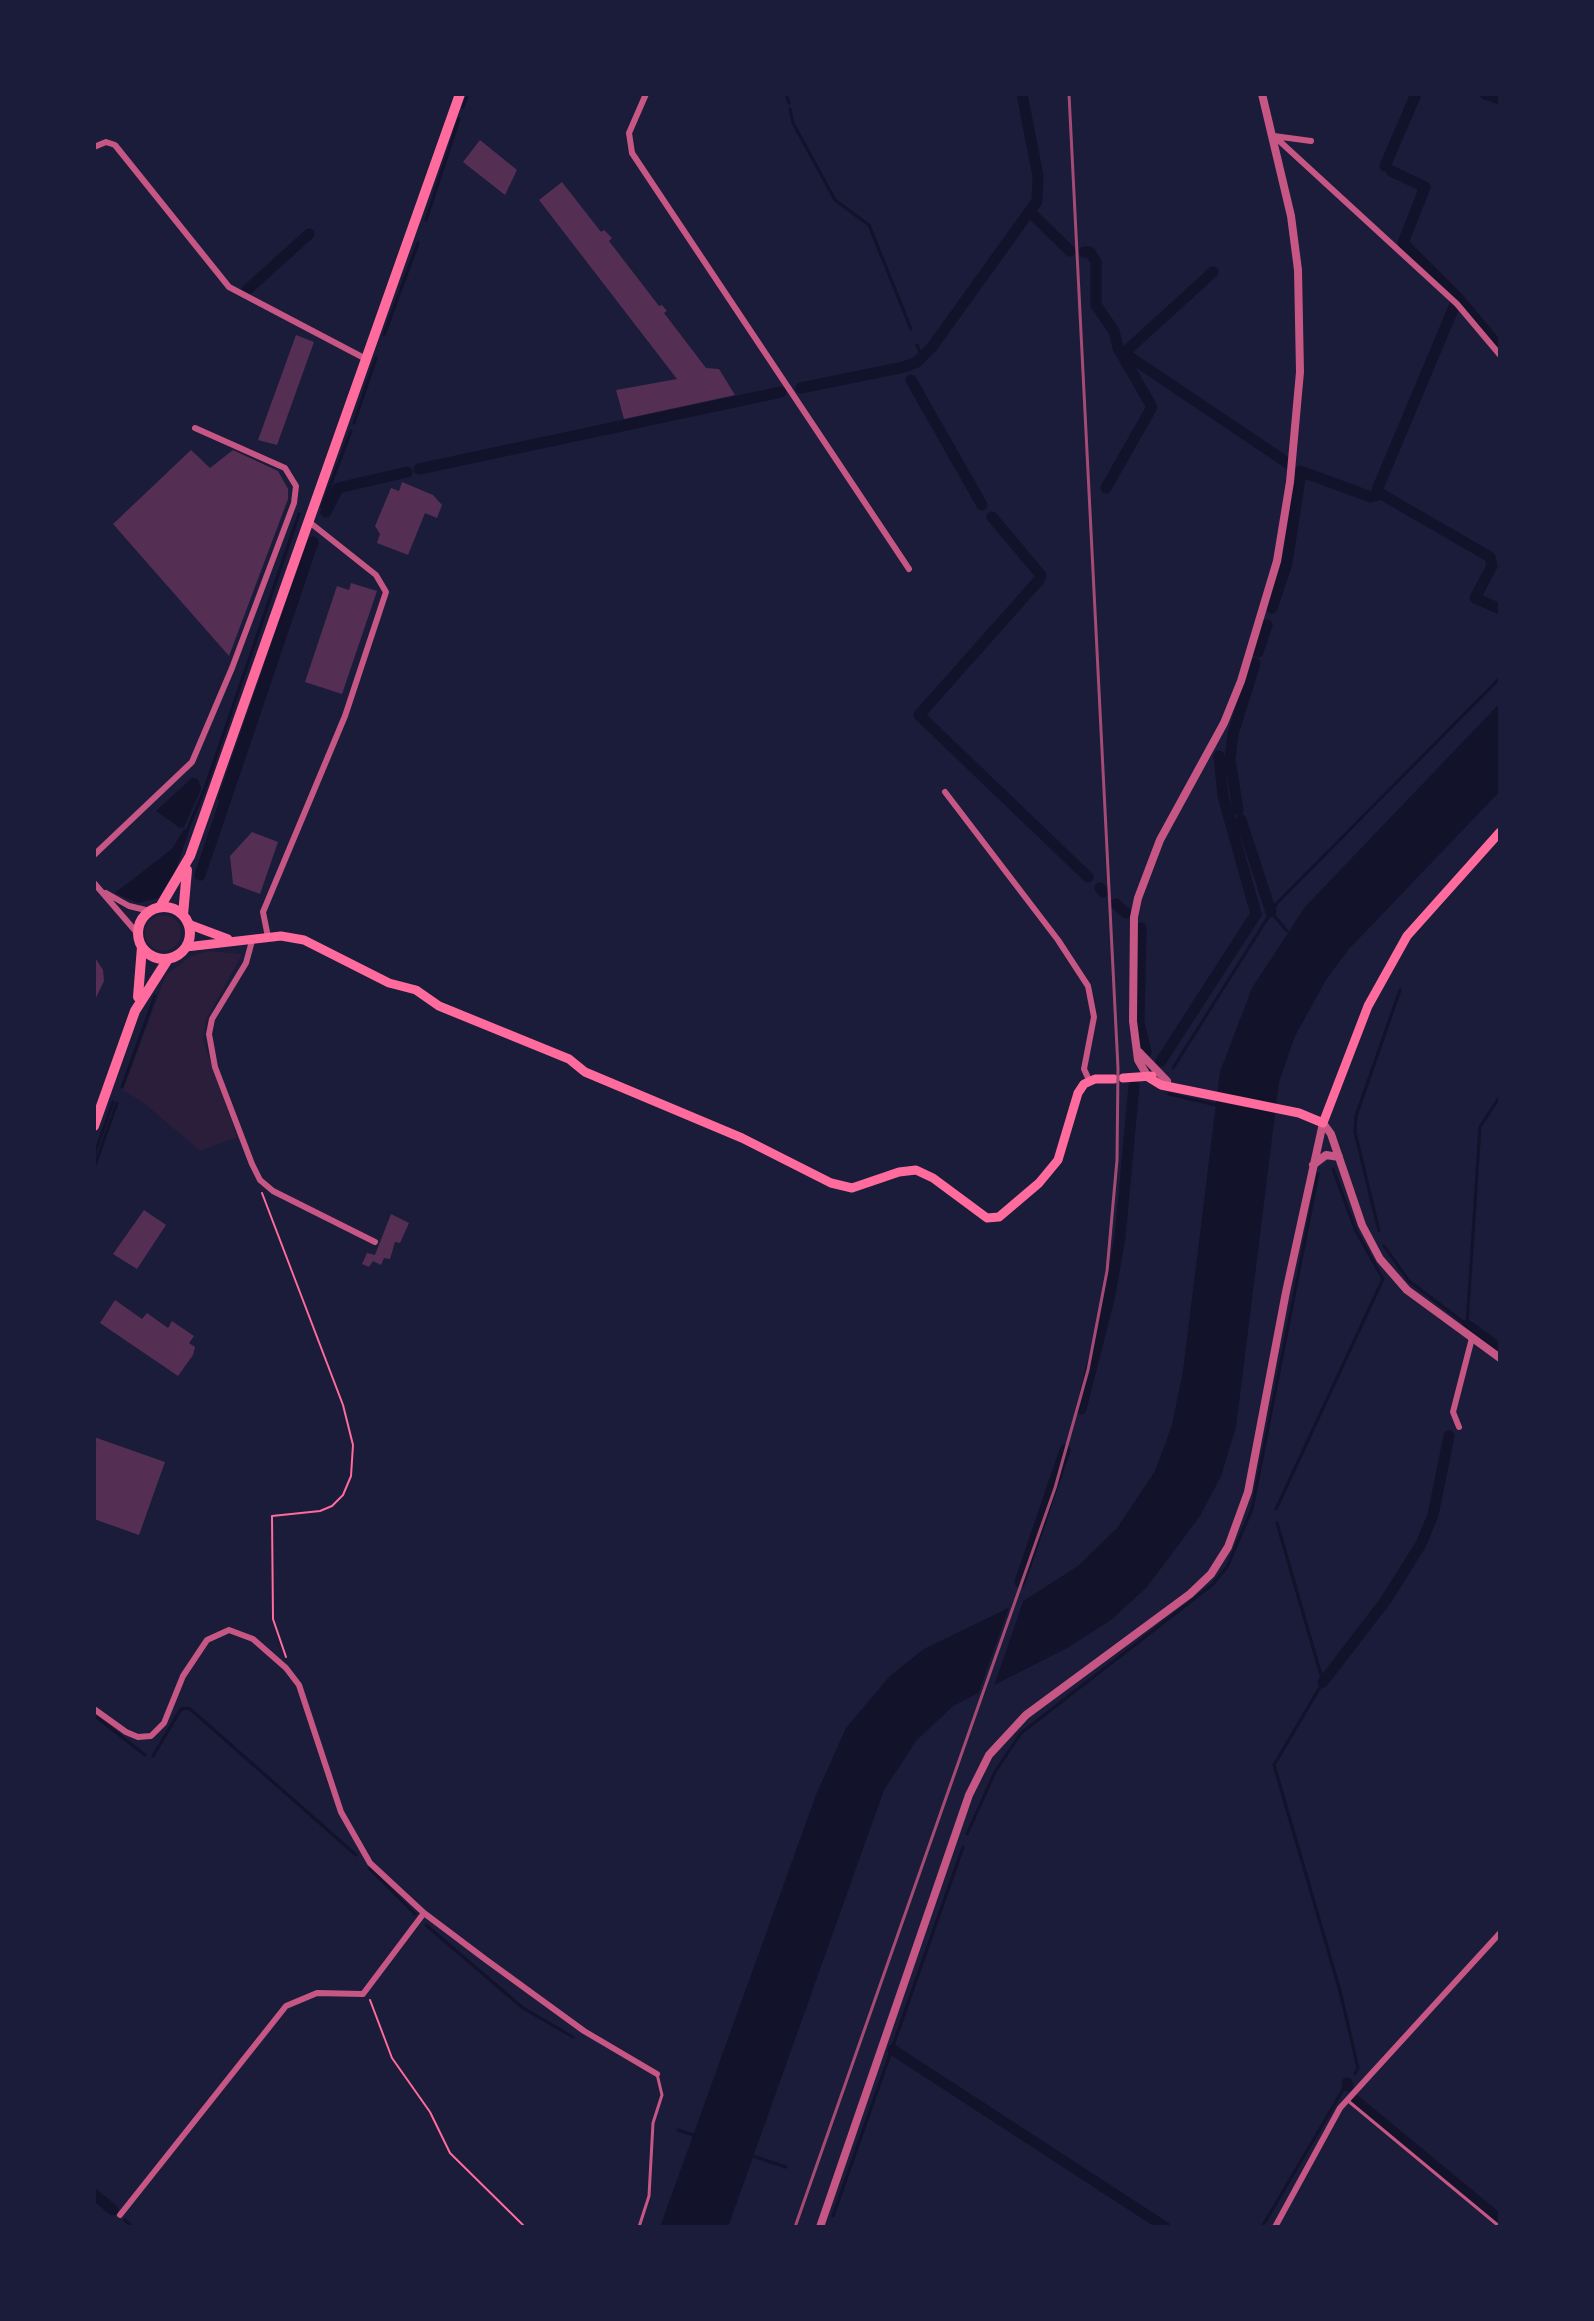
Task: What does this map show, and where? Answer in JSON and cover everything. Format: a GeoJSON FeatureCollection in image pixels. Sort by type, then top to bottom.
{"type":"FeatureCollection","features":[{"type":"Feature","properties":{"kind":"main road"},"geometry":{"type":"LineString","coordinates":[[94,1126],[135,1011],[143,967],[138,934],[140,923],[155,909],[190,856],[460,94]]}},
{"type":"Feature","properties":{"kind":"main road"},"geometry":{"type":"LineString","coordinates":[[1149,1072],[1155,1083],[1299,1113],[1323,1123],[1368,1006],[1407,936],[1500,832]]}},
{"type":"Feature","properties":{"kind":"main road"},"geometry":{"type":"LineString","coordinates":[[186,947],[190,856]]}},
{"type":"Feature","properties":{"kind":"main road"},"geometry":{"type":"LineString","coordinates":[[155,909],[174,909],[185,919],[235,941]]}},
{"type":"Feature","properties":{"kind":"main road"},"geometry":{"type":"LineString","coordinates":[[135,1011],[168,959],[186,947],[288,936],[319,947],[389,983],[416,990],[439,1006],[569,1059],[585,1072],[742,1138],[831,1183],[852,1188],[899,1172],[916,1170],[933,1178],[987,1218],[999,1217],[1039,1183],[1058,1160],[1078,1093],[1089,1080],[1149,1072],[1180,1088]]}},
{"type":"Feature","properties":{"kind":"main road"},"geometry":{"type":"LineString","coordinates":[[142,947],[152,956],[168,959]]}},
{"type":"Feature","properties":{"kind":"street"},"geometry":{"type":"LineString","coordinates":[[646,94],[629,133],[632,153],[909,569]]}},
{"type":"Feature","properties":{"kind":"street"},"geometry":{"type":"LineString","coordinates":[[1149,1072],[1138,1060],[1132,996],[1134,917],[1138,898],[1160,840],[1224,723],[1236,693],[1277,561],[1288,498],[1299,384],[1301,311],[1291,216],[1262,94]]}},
{"type":"Feature","properties":{"kind":"street"},"geometry":{"type":"LineString","coordinates":[[1274,136],[1311,141]]}},
{"type":"Feature","properties":{"kind":"street"},"geometry":{"type":"LineString","coordinates":[[1274,136],[1457,304],[1500,355]]}},
{"type":"Feature","properties":{"kind":"street"},"geometry":{"type":"LineString","coordinates":[[94,147],[108,141],[115,145],[229,287],[366,359]]}},
{"type":"Feature","properties":{"kind":"street"},"geometry":{"type":"LineString","coordinates":[[94,855],[183,774],[192,762],[232,668],[295,498],[293,479],[285,468],[195,428]]}},
{"type":"Feature","properties":{"kind":"street"},"geometry":{"type":"LineString","coordinates":[[268,938],[263,912],[345,716],[386,592],[376,575],[308,521]]}},
{"type":"Feature","properties":{"kind":"street"},"geometry":{"type":"LineString","coordinates":[[945,792],[1050,928],[1085,980],[1094,1017],[1084,1069],[1089,1080]]}},
{"type":"Feature","properties":{"kind":"street"},"geometry":{"type":"LineString","coordinates":[[94,884],[122,903],[155,909]]}},
{"type":"Feature","properties":{"kind":"street"},"geometry":{"type":"LineString","coordinates":[[94,884],[138,934]]}},
{"type":"Feature","properties":{"kind":"street"},"geometry":{"type":"LineString","coordinates":[[252,941],[246,963],[212,1019],[209,1037],[215,1067],[260,1180],[294,1204],[375,1242]]}},
{"type":"Feature","properties":{"kind":"street"},"geometry":{"type":"LineString","coordinates":[[1323,1123],[1339,1157],[1362,1225],[1380,1259],[1407,1290],[1500,1358]]}},
{"type":"Feature","properties":{"kind":"street"},"geometry":{"type":"LineString","coordinates":[[820,2227],[969,1795],[989,1755],[1026,1715],[1190,1594],[1211,1574],[1228,1547],[1248,1492],[1323,1123]]}},
{"type":"Feature","properties":{"kind":"street"},"geometry":{"type":"LineString","coordinates":[[1312,1167],[1326,1155],[1339,1157]]}},
{"type":"Feature","properties":{"kind":"street"},"geometry":{"type":"LineString","coordinates":[[1459,1427],[1453,1412],[1472,1338]]}},
{"type":"Feature","properties":{"kind":"street"},"geometry":{"type":"LineString","coordinates":[[94,1709],[126,1732],[138,1737],[151,1736],[164,1723],[183,1676],[207,1640],[224,1631],[236,1631],[253,1639],[291,1674],[305,1700],[352,1836],[370,1863],[424,1913],[584,2031],[657,2074]]}},
{"type":"Feature","properties":{"kind":"street"},"geometry":{"type":"LineString","coordinates":[[120,2215],[286,2006],[317,1993],[358,1995],[367,1991],[424,1913]]}},
{"type":"Feature","properties":{"kind":"street"},"geometry":{"type":"LineString","coordinates":[[1275,2227],[1331,2122],[1347,2100],[1500,1933]]}},
{"type":"Feature","properties":{"kind":"lane"},"geometry":{"type":"LineString","coordinates":[[639,2227],[649,2196],[653,2123],[662,2095],[657,2074]]}},
{"type":"Feature","properties":{"kind":"lane"},"geometry":{"type":"LineString","coordinates":[[1347,2100],[1500,2227]]}},
{"type":"Feature","properties":{"kind":"path"},"geometry":{"type":"LineString","coordinates":[[260,1180],[303,1306],[343,1405],[353,1445],[351,1476],[343,1495],[332,1506],[320,1511],[272,1516],[273,1619],[291,1674]]}},
{"type":"Feature","properties":{"kind":"path"},"geometry":{"type":"LineString","coordinates":[[367,1991],[392,2058],[430,2112],[450,2153],[523,2225]]}},
{"type":"Feature","properties":{"kind":"shaded area"},"geometry":{"type":"Polygon","coordinates":[[[1500,703],[1500,791],[1349,949],[1327,978],[1295,1036],[1279,1082],[1236,1427],[1221,1476],[1200,1516],[1147,1587],[1111,1620],[1067,1648],[953,1706],[916,1741],[884,1790],[728,2227],[660,2227],[816,1795],[846,1728],[890,1676],[924,1649],[1025,1600],[1078,1566],[1117,1528],[1155,1471],[1172,1425],[1183,1371],[1220,1072],[1252,988],[1305,907],[1500,703]]]}},
{"type":"Feature","properties":{"kind":"shaded area"},"geometry":{"type":"Polygon","coordinates":[[[192,778],[198,779],[201,789],[184,827],[180,828],[156,811],[192,778]]]}},
{"type":"Feature","properties":{"kind":"shaded area"},"geometry":{"type":"Polygon","coordinates":[[[184,829],[189,831],[175,872],[158,898],[138,903],[115,893],[172,849],[184,829]]]}},
{"type":"Feature","properties":{"kind":"shaded area"},"geometry":{"type":"Polygon","coordinates":[[[163,915],[176,920],[181,933],[176,946],[163,951],[150,946],[145,933],[150,920],[163,915]]]}},
{"type":"Feature","properties":{"kind":"shaded area"},"geometry":{"type":"Polygon","coordinates":[[[208,951],[242,954],[206,1020],[203,1040],[237,1137],[200,1151],[145,1104],[123,1090],[166,975],[191,956],[208,951]]]}},
{"type":"Feature","properties":{"kind":"pier"},"geometry":{"type":"Polygon","coordinates":[[[1025,1596],[993,1689],[977,1697],[1011,1602],[1025,1596]]]}},
{"type":"Feature","properties":{"kind":"building"},"geometry":{"type":"Polygon","coordinates":[[[480,140],[517,170],[505,195],[463,162],[480,140]]]}},
{"type":"Feature","properties":{"kind":"building"},"geometry":{"type":"Polygon","coordinates":[[[562,182],[601,232],[604,230],[612,238],[609,241],[659,306],[662,305],[667,311],[664,313],[706,368],[719,369],[735,395],[624,419],[616,390],[677,379],[539,200],[562,182]]]}},
{"type":"Feature","properties":{"kind":"building"},"geometry":{"type":"Polygon","coordinates":[[[296,335],[314,342],[277,445],[258,440],[296,335]]]}},
{"type":"Feature","properties":{"kind":"building"},"geometry":{"type":"Polygon","coordinates":[[[191,450],[210,468],[233,450],[278,471],[288,489],[288,499],[229,656],[113,524],[191,450]]]}},
{"type":"Feature","properties":{"kind":"building"},"geometry":{"type":"Polygon","coordinates":[[[402,482],[433,495],[442,505],[437,518],[425,513],[408,555],[377,543],[380,534],[375,526],[391,488],[399,491],[402,482]]]}},
{"type":"Feature","properties":{"kind":"building"},"geometry":{"type":"Polygon","coordinates":[[[351,583],[377,591],[342,694],[305,682],[337,586],[349,590],[351,583]]]}},
{"type":"Feature","properties":{"kind":"building"},"geometry":{"type":"Polygon","coordinates":[[[252,832],[278,842],[260,894],[233,884],[230,856],[252,832]]]}},
{"type":"Feature","properties":{"kind":"building"},"geometry":{"type":"Polygon","coordinates":[[[94,956],[103,970],[104,981],[94,1002],[94,956]]]}},
{"type":"Feature","properties":{"kind":"building"},"geometry":{"type":"Polygon","coordinates":[[[144,1210],[166,1225],[137,1269],[113,1254],[144,1210]]]}},
{"type":"Feature","properties":{"kind":"building"},"geometry":{"type":"Polygon","coordinates":[[[391,1214],[409,1223],[400,1243],[395,1242],[390,1259],[384,1258],[381,1265],[373,1261],[369,1267],[362,1264],[367,1253],[375,1255],[391,1214]]]}},
{"type":"Feature","properties":{"kind":"building"},"geometry":{"type":"Polygon","coordinates":[[[115,1300],[142,1319],[147,1313],[168,1328],[172,1321],[194,1336],[189,1343],[195,1347],[193,1355],[178,1376],[100,1323],[115,1300]]]}},
{"type":"Feature","properties":{"kind":"building"},"geometry":{"type":"Polygon","coordinates":[[[94,1437],[165,1462],[139,1535],[94,1519],[94,1437]]]}},
{"type":"Feature","properties":{"kind":"waterway"},"geometry":{"type":"LineString","coordinates":[[463,107],[468,94]]}},
{"type":"Feature","properties":{"kind":"waterway"},"geometry":{"type":"LineString","coordinates":[[786,94],[789,103]]}},
{"type":"Feature","properties":{"kind":"waterway"},"geometry":{"type":"LineString","coordinates":[[801,388],[904,367],[917,362],[932,347],[1037,201],[1038,176],[1022,94]]}},
{"type":"Feature","properties":{"kind":"waterway"},"geometry":{"type":"LineString","coordinates":[[1385,166],[1416,94]]}},
{"type":"Feature","properties":{"kind":"waterway"},"geometry":{"type":"LineString","coordinates":[[1485,94],[1500,99]]}},
{"type":"Feature","properties":{"kind":"waterway"},"geometry":{"type":"LineString","coordinates":[[790,109],[793,123],[835,200],[869,225],[911,329]]}},
{"type":"Feature","properties":{"kind":"waterway"},"geometry":{"type":"LineString","coordinates":[[426,220],[459,119]]}},
{"type":"Feature","properties":{"kind":"waterway"},"geometry":{"type":"LineString","coordinates":[[1391,171],[1425,187],[1403,243],[1459,299],[1500,348]]}},
{"type":"Feature","properties":{"kind":"waterway"},"geometry":{"type":"LineString","coordinates":[[1030,212],[1070,251]]}},
{"type":"Feature","properties":{"kind":"waterway"},"geometry":{"type":"LineString","coordinates":[[247,290],[309,234]]}},
{"type":"Feature","properties":{"kind":"waterway"},"geometry":{"type":"LineString","coordinates":[[384,335],[418,243]]}},
{"type":"Feature","properties":{"kind":"waterway"},"geometry":{"type":"LineString","coordinates":[[1084,252],[1090,252],[1096,262],[1096,305],[1114,331],[1118,348],[1152,407],[1106,488]]}},
{"type":"Feature","properties":{"kind":"waterway"},"geometry":{"type":"LineString","coordinates":[[1124,353],[1213,272]]}},
{"type":"Feature","properties":{"kind":"waterway"},"geometry":{"type":"LineString","coordinates":[[1381,494],[1377,490],[1454,307]]}},
{"type":"Feature","properties":{"kind":"waterway"},"geometry":{"type":"LineString","coordinates":[[917,345],[922,358]]}},
{"type":"Feature","properties":{"kind":"waterway"},"geometry":{"type":"LineString","coordinates":[[1124,353],[1289,464]]}},
{"type":"Feature","properties":{"kind":"waterway"},"geometry":{"type":"LineString","coordinates":[[354,423],[376,358]]}},
{"type":"Feature","properties":{"kind":"waterway"},"geometry":{"type":"LineString","coordinates":[[911,380],[982,505]]}},
{"type":"Feature","properties":{"kind":"waterway"},"geometry":{"type":"LineString","coordinates":[[419,469],[781,392]]}},
{"type":"Feature","properties":{"kind":"waterway"},"geometry":{"type":"LineString","coordinates":[[322,507],[351,431]]}},
{"type":"Feature","properties":{"kind":"waterway"},"geometry":{"type":"LineString","coordinates":[[1300,471],[1371,497],[1381,494],[1490,557],[1492,566],[1475,598],[1500,609]]}},
{"type":"Feature","properties":{"kind":"waterway"},"geometry":{"type":"LineString","coordinates":[[326,512],[338,488],[407,472]]}},
{"type":"Feature","properties":{"kind":"waterway"},"geometry":{"type":"LineString","coordinates":[[1272,608],[1287,563],[1301,472]]}},
{"type":"Feature","properties":{"kind":"waterway"},"geometry":{"type":"LineString","coordinates":[[187,831],[205,788],[299,514]]}},
{"type":"Feature","properties":{"kind":"waterway"},"geometry":{"type":"LineString","coordinates":[[992,517],[1041,575],[919,715],[1088,877]]}},
{"type":"Feature","properties":{"kind":"waterway"},"geometry":{"type":"LineString","coordinates":[[200,875],[313,542]]}},
{"type":"Feature","properties":{"kind":"waterway"},"geometry":{"type":"LineString","coordinates":[[224,802],[219,799],[308,544]]}},
{"type":"Feature","properties":{"kind":"waterway"},"geometry":{"type":"LineString","coordinates":[[1258,652],[1267,625]]}},
{"type":"Feature","properties":{"kind":"waterway"},"geometry":{"type":"LineString","coordinates":[[1238,810],[1230,759],[1233,734],[1255,663]]}},
{"type":"Feature","properties":{"kind":"waterway"},"geometry":{"type":"LineString","coordinates":[[1173,1068],[1277,903],[1500,678]]}},
{"type":"Feature","properties":{"kind":"waterway"},"geometry":{"type":"LineString","coordinates":[[1161,1061],[1256,914],[1223,796],[1219,756]]}},
{"type":"Feature","properties":{"kind":"waterway"},"geometry":{"type":"LineString","coordinates":[[1241,820],[1271,912]]}},
{"type":"Feature","properties":{"kind":"waterway"},"geometry":{"type":"LineString","coordinates":[[1100,888],[1103,892]]}},
{"type":"Feature","properties":{"kind":"waterway"},"geometry":{"type":"LineString","coordinates":[[1116,904],[1126,913]]}},
{"type":"Feature","properties":{"kind":"waterway"},"geometry":{"type":"LineString","coordinates":[[1271,912],[1287,931]]}},
{"type":"Feature","properties":{"kind":"waterway"},"geometry":{"type":"LineString","coordinates":[[1141,928],[1139,1023],[1146,1052]]}},
{"type":"Feature","properties":{"kind":"waterway"},"geometry":{"type":"LineString","coordinates":[[1379,1231],[1355,1132],[1356,1116],[1400,990]]}},
{"type":"Feature","properties":{"kind":"waterway"},"geometry":{"type":"LineString","coordinates":[[122,1087],[155,996]]}},
{"type":"Feature","properties":{"kind":"waterway"},"geometry":{"type":"LineString","coordinates":[[1081,1409],[1109,1299],[1120,1237],[1134,1086]]}},
{"type":"Feature","properties":{"kind":"waterway"},"geometry":{"type":"LineString","coordinates":[[1169,1094],[1216,1105]]}},
{"type":"Feature","properties":{"kind":"waterway"},"geometry":{"type":"LineString","coordinates":[[1467,1325],[1480,1127],[1500,1096]]}},
{"type":"Feature","properties":{"kind":"waterway"},"geometry":{"type":"LineString","coordinates":[[94,1156],[113,1102]]}},
{"type":"Feature","properties":{"kind":"waterway"},"geometry":{"type":"LineString","coordinates":[[94,1168],[117,1103]]}},
{"type":"Feature","properties":{"kind":"waterway"},"geometry":{"type":"LineString","coordinates":[[1276,1509],[1383,1279],[1356,1231],[1333,1169]]}},
{"type":"Feature","properties":{"kind":"waterway"},"geometry":{"type":"LineString","coordinates":[[967,1834],[995,1772],[1021,1733],[1212,1585],[1227,1567],[1252,1509],[1318,1174]]}},
{"type":"Feature","properties":{"kind":"waterway"},"geometry":{"type":"LineString","coordinates":[[1384,1246],[1409,1281],[1467,1325]]}},
{"type":"Feature","properties":{"kind":"waterway"},"geometry":{"type":"LineString","coordinates":[[1467,1325],[1500,1349]]}},
{"type":"Feature","properties":{"kind":"waterway"},"geometry":{"type":"LineString","coordinates":[[1323,1682],[1386,1600],[1421,1544],[1433,1515],[1449,1436]]}},
{"type":"Feature","properties":{"kind":"waterway"},"geometry":{"type":"LineString","coordinates":[[1020,1582],[1065,1450]]}},
{"type":"Feature","properties":{"kind":"waterway"},"geometry":{"type":"LineString","coordinates":[[1277,1523],[1323,1682],[1274,1765],[1340,1991],[1358,2068],[1355,2074]]}},
{"type":"Feature","properties":{"kind":"waterway"},"geometry":{"type":"LineString","coordinates":[[153,1756],[181,1709],[189,1708],[356,1855]]}},
{"type":"Feature","properties":{"kind":"waterway"},"geometry":{"type":"LineString","coordinates":[[94,1715],[145,1755]]}},
{"type":"Feature","properties":{"kind":"waterway"},"geometry":{"type":"LineString","coordinates":[[833,2216],[963,1847]]}},
{"type":"Feature","properties":{"kind":"waterway"},"geometry":{"type":"LineString","coordinates":[[369,1868],[415,1914]]}},
{"type":"Feature","properties":{"kind":"waterway"},"geometry":{"type":"LineString","coordinates":[[426,1925],[523,2008],[573,2037]]}},
{"type":"Feature","properties":{"kind":"waterway"},"geometry":{"type":"LineString","coordinates":[[893,2050],[1165,2227]]}},
{"type":"Feature","properties":{"kind":"waterway"},"geometry":{"type":"LineString","coordinates":[[1262,2227],[1347,2083]]}},
{"type":"Feature","properties":{"kind":"waterway"},"geometry":{"type":"LineString","coordinates":[[1356,2101],[1500,2220]]}},
{"type":"Feature","properties":{"kind":"waterway"},"geometry":{"type":"LineString","coordinates":[[678,2130],[697,2136]]}},
{"type":"Feature","properties":{"kind":"waterway"},"geometry":{"type":"LineString","coordinates":[[750,2155],[786,2167]]}},
{"type":"Feature","properties":{"kind":"waterway"},"geometry":{"type":"LineString","coordinates":[[94,2194],[113,2210]]}},
{"type":"Feature","properties":{"kind":"waterway"},"geometry":{"type":"LineString","coordinates":[[125,2220],[132,2227]]}},
{"type":"Feature","properties":{"kind":"railway"},"geometry":{"type":"LineString","coordinates":[[795,2227],[1055,1488],[1088,1370],[1107,1271],[1117,1160],[1118,1068],[1069,94]]}}]}
